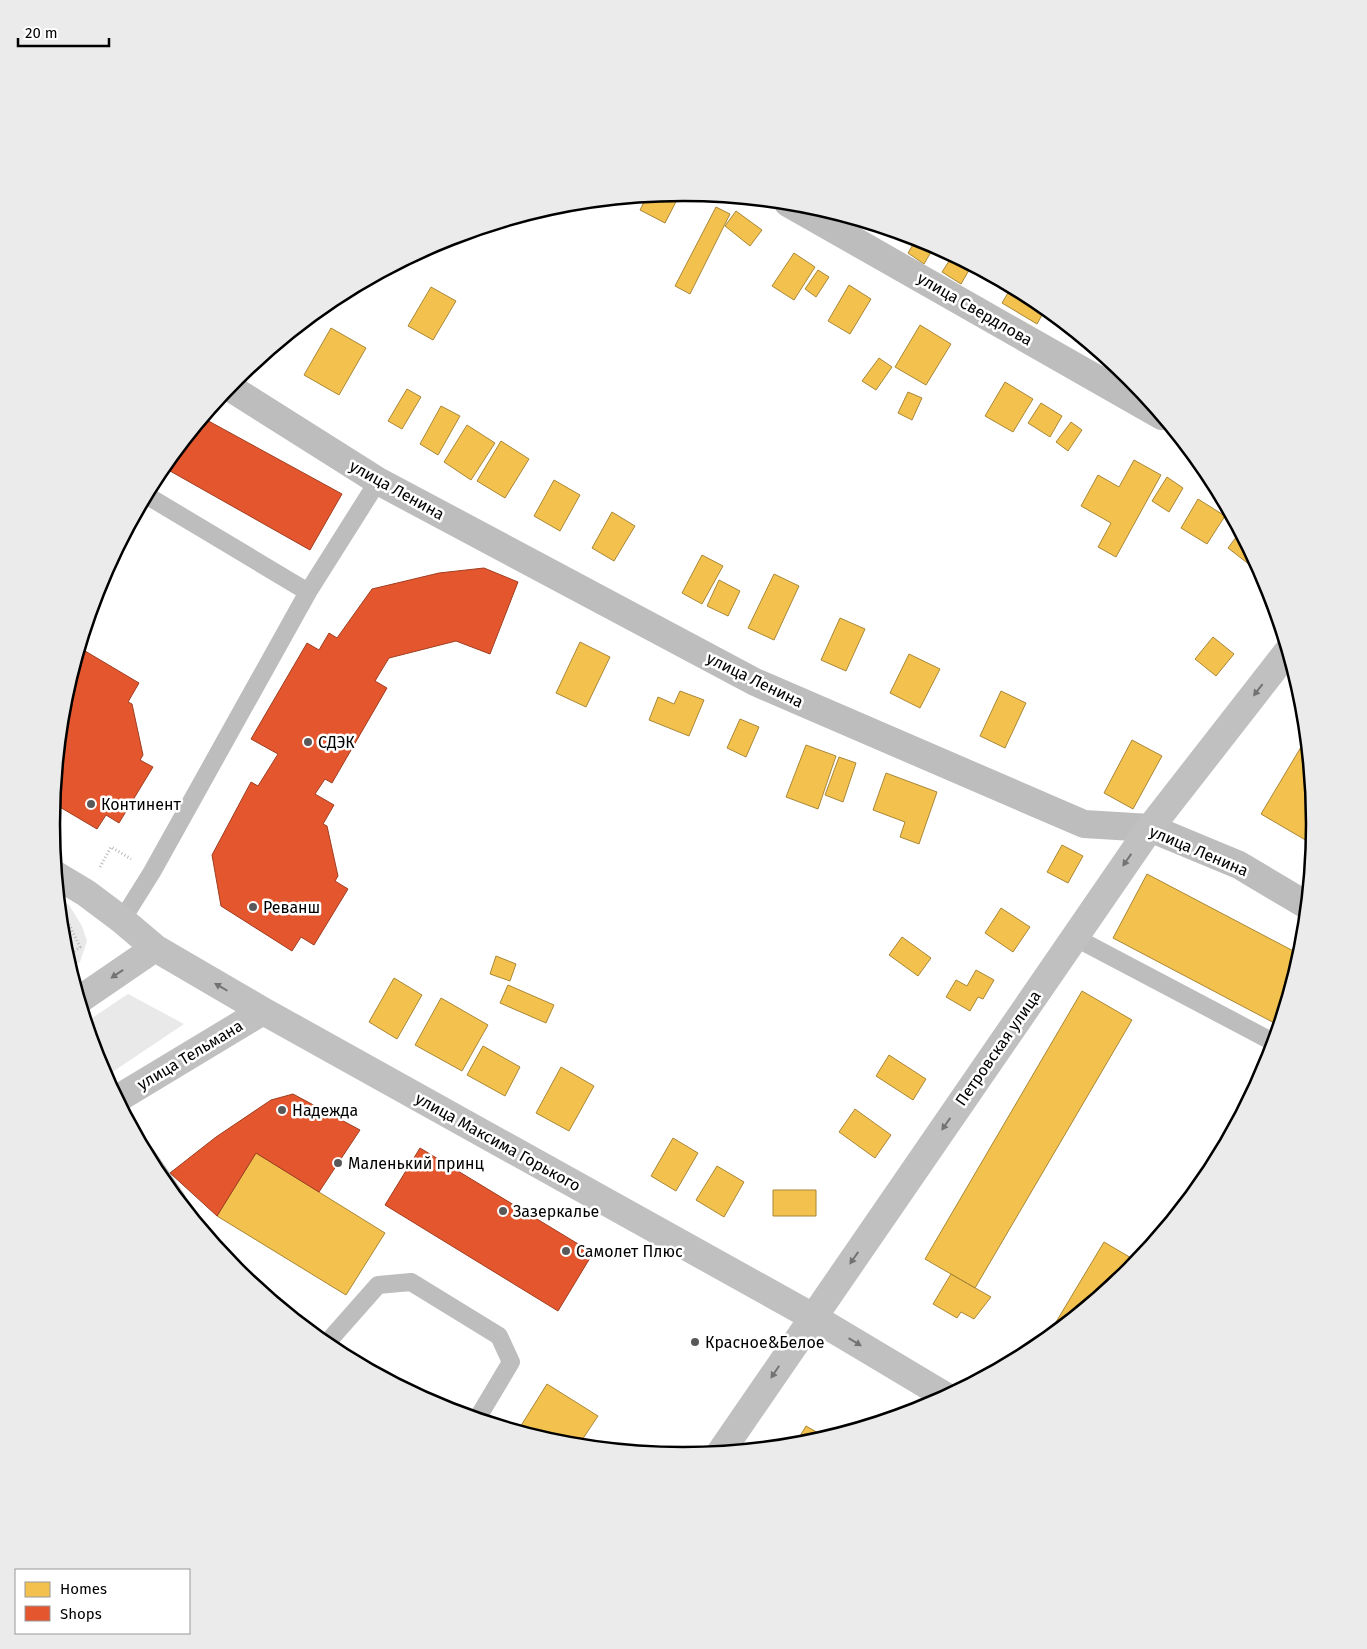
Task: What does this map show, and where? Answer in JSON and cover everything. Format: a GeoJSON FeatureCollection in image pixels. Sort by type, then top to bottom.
{"type":"FeatureCollection","features":[{"type":"Feature","properties":{"kind":"main road","name":"Петровская улица"},"geometry":{"type":"LineString","coordinates":[[724,1447],[1150,828],[1284,656]]}},
{"type":"Feature","properties":{"kind":"main road","name":"улица Максима Горького"},"geometry":{"type":"LineString","coordinates":[[62,879],[86,893],[155,948],[263,1011],[813,1317],[935,1395]]}},
{"type":"Feature","properties":{"kind":"main road"},"geometry":{"type":"LineString","coordinates":[[84,996],[155,948]]}},
{"type":"Feature","properties":{"kind":"main road","name":"улица Тельмана"},"geometry":{"type":"LineString","coordinates":[[122,1096],[263,1011]]}},
{"type":"Feature","properties":{"kind":"street","name":"улица Свердлова"},"geometry":{"type":"LineString","coordinates":[[809,214],[1146,407]]}},
{"type":"Feature","properties":{"kind":"street","name":"улица Ленина"},"geometry":{"type":"LineString","coordinates":[[236,391],[378,481],[755,682],[1084,824],[1150,828],[1239,865],[1302,903]]}},
{"type":"Feature","properties":{"kind":"lane"},"geometry":{"type":"LineString","coordinates":[[122,920],[152,872],[308,592],[378,481]]}},
{"type":"Feature","properties":{"kind":"lane"},"geometry":{"type":"LineString","coordinates":[[152,499],[308,592]]}},
{"type":"Feature","properties":{"kind":"lane"},"geometry":{"type":"LineString","coordinates":[[1074,937],[1269,1040]]}},
{"type":"Feature","properties":{"kind":"lane"},"geometry":{"type":"LineString","coordinates":[[331,1338],[378,1285],[411,1282],[499,1336],[512,1362],[480,1414]]}},
{"type":"Feature","properties":{"kind":"path"},"geometry":{"type":"LineString","coordinates":[[68,922],[80,947],[73,952]]}},
{"type":"Feature","properties":{"kind":"shaded area"},"geometry":{"type":"Polygon","coordinates":[[[65,902],[69,905],[82,926],[87,941],[80,962],[76,965],[65,902]]]}},
{"type":"Feature","properties":{"kind":"shaded area"},"geometry":{"type":"Polygon","coordinates":[[[128,994],[184,1024],[111,1073],[91,1019],[128,994]]]}},
{"type":"Feature","properties":{"kind":"building: Homes"},"geometry":{"type":"Polygon","coordinates":[[[676,201],[665,223],[640,210],[644,202],[676,201]]]}},
{"type":"Feature","properties":{"kind":"building: Homes"},"geometry":{"type":"Polygon","coordinates":[[[716,207],[730,214],[690,294],[675,286],[716,207]]]}},
{"type":"Feature","properties":{"kind":"building: Homes"},"geometry":{"type":"Polygon","coordinates":[[[736,211],[762,230],[750,246],[725,226],[736,211]]]}},
{"type":"Feature","properties":{"kind":"building: Homes"},"geometry":{"type":"Polygon","coordinates":[[[913,245],[931,252],[924,264],[908,253],[913,245]]]}},
{"type":"Feature","properties":{"kind":"building: Homes"},"geometry":{"type":"Polygon","coordinates":[[[794,253],[815,267],[794,300],[772,286],[794,253]]]}},
{"type":"Feature","properties":{"kind":"building: Homes"},"geometry":{"type":"Polygon","coordinates":[[[949,261],[969,270],[961,284],[942,272],[949,261]]]}},
{"type":"Feature","properties":{"kind":"building: Homes"},"geometry":{"type":"Polygon","coordinates":[[[818,270],[829,277],[816,297],[805,289],[818,270]]]}},
{"type":"Feature","properties":{"kind":"building: Homes"},"geometry":{"type":"Polygon","coordinates":[[[849,285],[871,299],[850,334],[828,321],[849,285]]]}},
{"type":"Feature","properties":{"kind":"building: Homes"},"geometry":{"type":"Polygon","coordinates":[[[431,287],[456,301],[433,340],[408,326],[431,287]]]}},
{"type":"Feature","properties":{"kind":"building: Homes"},"geometry":{"type":"Polygon","coordinates":[[[1008,293],[1042,315],[1037,324],[1002,303],[1008,293]]]}},
{"type":"Feature","properties":{"kind":"building: Homes"},"geometry":{"type":"Polygon","coordinates":[[[920,325],[951,344],[926,385],[895,367],[920,325]]]}},
{"type":"Feature","properties":{"kind":"building: Homes"},"geometry":{"type":"Polygon","coordinates":[[[331,328],[366,348],[339,395],[304,375],[331,328]]]}},
{"type":"Feature","properties":{"kind":"building: Homes"},"geometry":{"type":"Polygon","coordinates":[[[879,358],[892,367],[876,390],[862,381],[879,358]]]}},
{"type":"Feature","properties":{"kind":"building: Homes"},"geometry":{"type":"Polygon","coordinates":[[[1005,382],[1033,399],[1013,432],[985,416],[1005,382]]]}},
{"type":"Feature","properties":{"kind":"building: Homes"},"geometry":{"type":"Polygon","coordinates":[[[407,389],[421,397],[402,429],[388,421],[407,389]]]}},
{"type":"Feature","properties":{"kind":"building: Homes"},"geometry":{"type":"Polygon","coordinates":[[[908,392],[922,398],[912,420],[898,413],[908,392]]]}},
{"type":"Feature","properties":{"kind":"building: Homes"},"geometry":{"type":"Polygon","coordinates":[[[1041,403],[1062,416],[1050,437],[1028,423],[1041,403]]]}},
{"type":"Feature","properties":{"kind":"building: Homes"},"geometry":{"type":"Polygon","coordinates":[[[441,406],[460,416],[438,455],[420,444],[441,406]]]}},
{"type":"Feature","properties":{"kind":"building: Homes"},"geometry":{"type":"Polygon","coordinates":[[[1071,422],[1082,430],[1068,451],[1056,442],[1071,422]]]}},
{"type":"Feature","properties":{"kind":"building: Homes"},"geometry":{"type":"Polygon","coordinates":[[[467,425],[495,443],[471,480],[444,462],[467,425]]]}},
{"type":"Feature","properties":{"kind":"building: Homes"},"geometry":{"type":"Polygon","coordinates":[[[501,441],[529,459],[505,498],[477,481],[501,441]]]}},
{"type":"Feature","properties":{"kind":"building: Homes"},"geometry":{"type":"Polygon","coordinates":[[[1134,460],[1161,475],[1116,557],[1098,547],[1111,523],[1081,506],[1098,475],[1119,487],[1134,460]]]}},
{"type":"Feature","properties":{"kind":"building: Homes"},"geometry":{"type":"Polygon","coordinates":[[[1167,477],[1183,488],[1169,512],[1152,501],[1167,477]]]}},
{"type":"Feature","properties":{"kind":"building: Homes"},"geometry":{"type":"Polygon","coordinates":[[[554,480],[580,495],[560,531],[534,516],[554,480]]]}},
{"type":"Feature","properties":{"kind":"building: Homes"},"geometry":{"type":"Polygon","coordinates":[[[1198,499],[1225,516],[1207,544],[1181,528],[1198,499]]]}},
{"type":"Feature","properties":{"kind":"building: Homes"},"geometry":{"type":"Polygon","coordinates":[[[612,512],[635,526],[614,561],[592,548],[612,512]]]}},
{"type":"Feature","properties":{"kind":"building: Homes"},"geometry":{"type":"Polygon","coordinates":[[[1236,537],[1250,565],[1228,548],[1236,537]]]}},
{"type":"Feature","properties":{"kind":"building: Homes"},"geometry":{"type":"Polygon","coordinates":[[[702,555],[723,566],[702,604],[682,593],[702,555]]]}},
{"type":"Feature","properties":{"kind":"building: Homes"},"geometry":{"type":"Polygon","coordinates":[[[774,574],[799,586],[774,640],[748,628],[774,574]]]}},
{"type":"Feature","properties":{"kind":"building: Homes"},"geometry":{"type":"Polygon","coordinates":[[[719,580],[740,591],[728,616],[707,606],[719,580]]]}},
{"type":"Feature","properties":{"kind":"building: Homes"},"geometry":{"type":"Polygon","coordinates":[[[840,618],[865,629],[846,671],[821,660],[840,618]]]}},
{"type":"Feature","properties":{"kind":"building: Homes"},"geometry":{"type":"Polygon","coordinates":[[[1213,637],[1234,654],[1216,676],[1195,659],[1213,637]]]}},
{"type":"Feature","properties":{"kind":"building: Homes"},"geometry":{"type":"Polygon","coordinates":[[[580,642],[610,657],[586,707],[556,693],[580,642]]]}},
{"type":"Feature","properties":{"kind":"building: Homes"},"geometry":{"type":"Polygon","coordinates":[[[909,654],[940,669],[920,708],[890,693],[909,654]]]}},
{"type":"Feature","properties":{"kind":"building: Homes"},"geometry":{"type":"Polygon","coordinates":[[[680,691],[704,700],[689,736],[649,720],[658,697],[674,704],[680,691]]]}},
{"type":"Feature","properties":{"kind":"building: Homes"},"geometry":{"type":"Polygon","coordinates":[[[1001,691],[1026,703],[1005,748],[980,736],[1001,691]]]}},
{"type":"Feature","properties":{"kind":"building: Homes"},"geometry":{"type":"Polygon","coordinates":[[[740,719],[759,727],[746,757],[727,748],[740,719]]]}},
{"type":"Feature","properties":{"kind":"building: Homes"},"geometry":{"type":"Polygon","coordinates":[[[1132,740],[1162,756],[1133,809],[1104,793],[1132,740]]]}},
{"type":"Feature","properties":{"kind":"building: Homes"},"geometry":{"type":"Polygon","coordinates":[[[806,745],[836,756],[818,809],[786,797],[806,745]]]}},
{"type":"Feature","properties":{"kind":"building: Homes"},"geometry":{"type":"Polygon","coordinates":[[[1302,745],[1306,784],[1307,841],[1261,814],[1302,745]]]}},
{"type":"Feature","properties":{"kind":"building: Homes"},"geometry":{"type":"Polygon","coordinates":[[[839,757],[856,763],[843,802],[825,795],[839,757]]]}},
{"type":"Feature","properties":{"kind":"building: Homes"},"geometry":{"type":"Polygon","coordinates":[[[886,773],[937,792],[919,844],[900,837],[905,822],[873,810],[886,773]]]}},
{"type":"Feature","properties":{"kind":"building: Homes"},"geometry":{"type":"Polygon","coordinates":[[[1062,845],[1083,856],[1068,883],[1047,872],[1062,845]]]}},
{"type":"Feature","properties":{"kind":"building: Homes"},"geometry":{"type":"Polygon","coordinates":[[[1147,874],[1294,951],[1275,1023],[1113,938],[1147,874]]]}},
{"type":"Feature","properties":{"kind":"building: Homes"},"geometry":{"type":"Polygon","coordinates":[[[1001,908],[1030,927],[1013,952],[985,933],[1001,908]]]}},
{"type":"Feature","properties":{"kind":"building: Homes"},"geometry":{"type":"Polygon","coordinates":[[[902,937],[931,958],[918,976],[889,955],[902,937]]]}},
{"type":"Feature","properties":{"kind":"building: Homes"},"geometry":{"type":"Polygon","coordinates":[[[496,956],[516,964],[510,981],[490,974],[496,956]]]}},
{"type":"Feature","properties":{"kind":"building: Homes"},"geometry":{"type":"Polygon","coordinates":[[[976,970],[994,980],[983,999],[978,997],[970,1011],[946,997],[956,980],[967,986],[976,970]]]}},
{"type":"Feature","properties":{"kind":"building: Homes"},"geometry":{"type":"Polygon","coordinates":[[[394,978],[422,995],[397,1039],[369,1022],[394,978]]]}},
{"type":"Feature","properties":{"kind":"building: Homes"},"geometry":{"type":"Polygon","coordinates":[[[508,985],[554,1005],[546,1023],[500,1003],[508,985]]]}},
{"type":"Feature","properties":{"kind":"building: Homes"},"geometry":{"type":"Polygon","coordinates":[[[1082,991],[1132,1020],[975,1288],[925,1259],[1082,991]]]}},
{"type":"Feature","properties":{"kind":"building: Homes"},"geometry":{"type":"Polygon","coordinates":[[[441,998],[488,1025],[462,1071],[415,1045],[441,998]]]}},
{"type":"Feature","properties":{"kind":"building: Homes"},"geometry":{"type":"Polygon","coordinates":[[[483,1046],[520,1067],[505,1096],[467,1075],[483,1046]]]}},
{"type":"Feature","properties":{"kind":"building: Homes"},"geometry":{"type":"Polygon","coordinates":[[[889,1055],[926,1079],[913,1100],[876,1076],[889,1055]]]}},
{"type":"Feature","properties":{"kind":"building: Homes"},"geometry":{"type":"Polygon","coordinates":[[[561,1067],[594,1086],[569,1131],[536,1113],[561,1067]]]}},
{"type":"Feature","properties":{"kind":"building: Homes"},"geometry":{"type":"Polygon","coordinates":[[[855,1109],[891,1135],[875,1158],[839,1132],[855,1109]]]}},
{"type":"Feature","properties":{"kind":"building: Homes"},"geometry":{"type":"Polygon","coordinates":[[[673,1138],[698,1153],[676,1191],[651,1176],[673,1138]]]}},
{"type":"Feature","properties":{"kind":"building: Homes"},"geometry":{"type":"Polygon","coordinates":[[[256,1153],[385,1233],[346,1295],[217,1216],[256,1153]]]}},
{"type":"Feature","properties":{"kind":"building: Homes"},"geometry":{"type":"Polygon","coordinates":[[[717,1166],[744,1182],[724,1217],[696,1200],[717,1166]]]}},
{"type":"Feature","properties":{"kind":"building: Homes"},"geometry":{"type":"Polygon","coordinates":[[[773,1190],[816,1190],[816,1216],[773,1216],[773,1190]]]}},
{"type":"Feature","properties":{"kind":"building: Homes"},"geometry":{"type":"Polygon","coordinates":[[[1104,1242],[1131,1258],[1095,1293],[1054,1326],[1104,1242]]]}},
{"type":"Feature","properties":{"kind":"building: Homes"},"geometry":{"type":"Polygon","coordinates":[[[951,1274],[991,1297],[974,1319],[961,1312],[957,1318],[933,1304],[951,1274]]]}},
{"type":"Feature","properties":{"kind":"building: Homes"},"geometry":{"type":"Polygon","coordinates":[[[547,1384],[598,1416],[582,1440],[520,1427],[547,1384]]]}},
{"type":"Feature","properties":{"kind":"building: Homes"},"geometry":{"type":"Polygon","coordinates":[[[806,1426],[818,1433],[805,1436],[799,1437],[806,1426]]]}},
{"type":"Feature","properties":{"kind":"building: Shops"},"geometry":{"type":"Polygon","coordinates":[[[208,421],[342,494],[310,550],[170,471],[208,421]]]}},
{"type":"Feature","properties":{"kind":"building: Shops"},"geometry":{"type":"Polygon","coordinates":[[[484,568],[518,582],[490,654],[456,641],[389,658],[375,681],[387,688],[332,783],[325,779],[315,794],[334,805],[323,824],[327,826],[338,876],[335,881],[348,889],[314,945],[301,937],[292,951],[221,906],[212,855],[251,782],[258,786],[278,754],[251,739],[307,643],[319,650],[329,633],[337,638],[372,589],[439,573],[484,568]]]}},
{"type":"Feature","properties":{"kind":"building: Shops"},"geometry":{"type":"Polygon","coordinates":[[[85,651],[139,683],[128,702],[132,704],[143,755],[140,760],[153,767],[119,823],[106,815],[97,829],[60,807],[65,743],[72,703],[85,651]]]}},
{"type":"Feature","properties":{"kind":"building: Shops"},"geometry":{"type":"Polygon","coordinates":[[[293,1094],[360,1130],[319,1192],[256,1153],[217,1216],[170,1173],[216,1137],[271,1100],[293,1094]]]}},
{"type":"Feature","properties":{"kind":"building: Shops"},"geometry":{"type":"Polygon","coordinates":[[[420,1148],[593,1253],[558,1311],[385,1205],[420,1148]]]}},
{"type":"Feature","properties":{"kind":"place","name":"СДЭК"},"geometry":{"type":"Point","coordinates":[308,742]}},
{"type":"Feature","properties":{"kind":"place","name":"Континент"},"geometry":{"type":"Point","coordinates":[91,804]}},
{"type":"Feature","properties":{"kind":"place","name":"Реванш"},"geometry":{"type":"Point","coordinates":[253,907]}},
{"type":"Feature","properties":{"kind":"place","name":"Надежда"},"geometry":{"type":"Point","coordinates":[282,1110]}},
{"type":"Feature","properties":{"kind":"place","name":"Маленький принц"},"geometry":{"type":"Point","coordinates":[338,1163]}},
{"type":"Feature","properties":{"kind":"place","name":"Зазеркалье"},"geometry":{"type":"Point","coordinates":[503,1211]}},
{"type":"Feature","properties":{"kind":"place","name":"Самолет Плюс"},"geometry":{"type":"Point","coordinates":[566,1251]}},
{"type":"Feature","properties":{"kind":"place","name":"Красное&Белое"},"geometry":{"type":"Point","coordinates":[695,1342]}}]}
